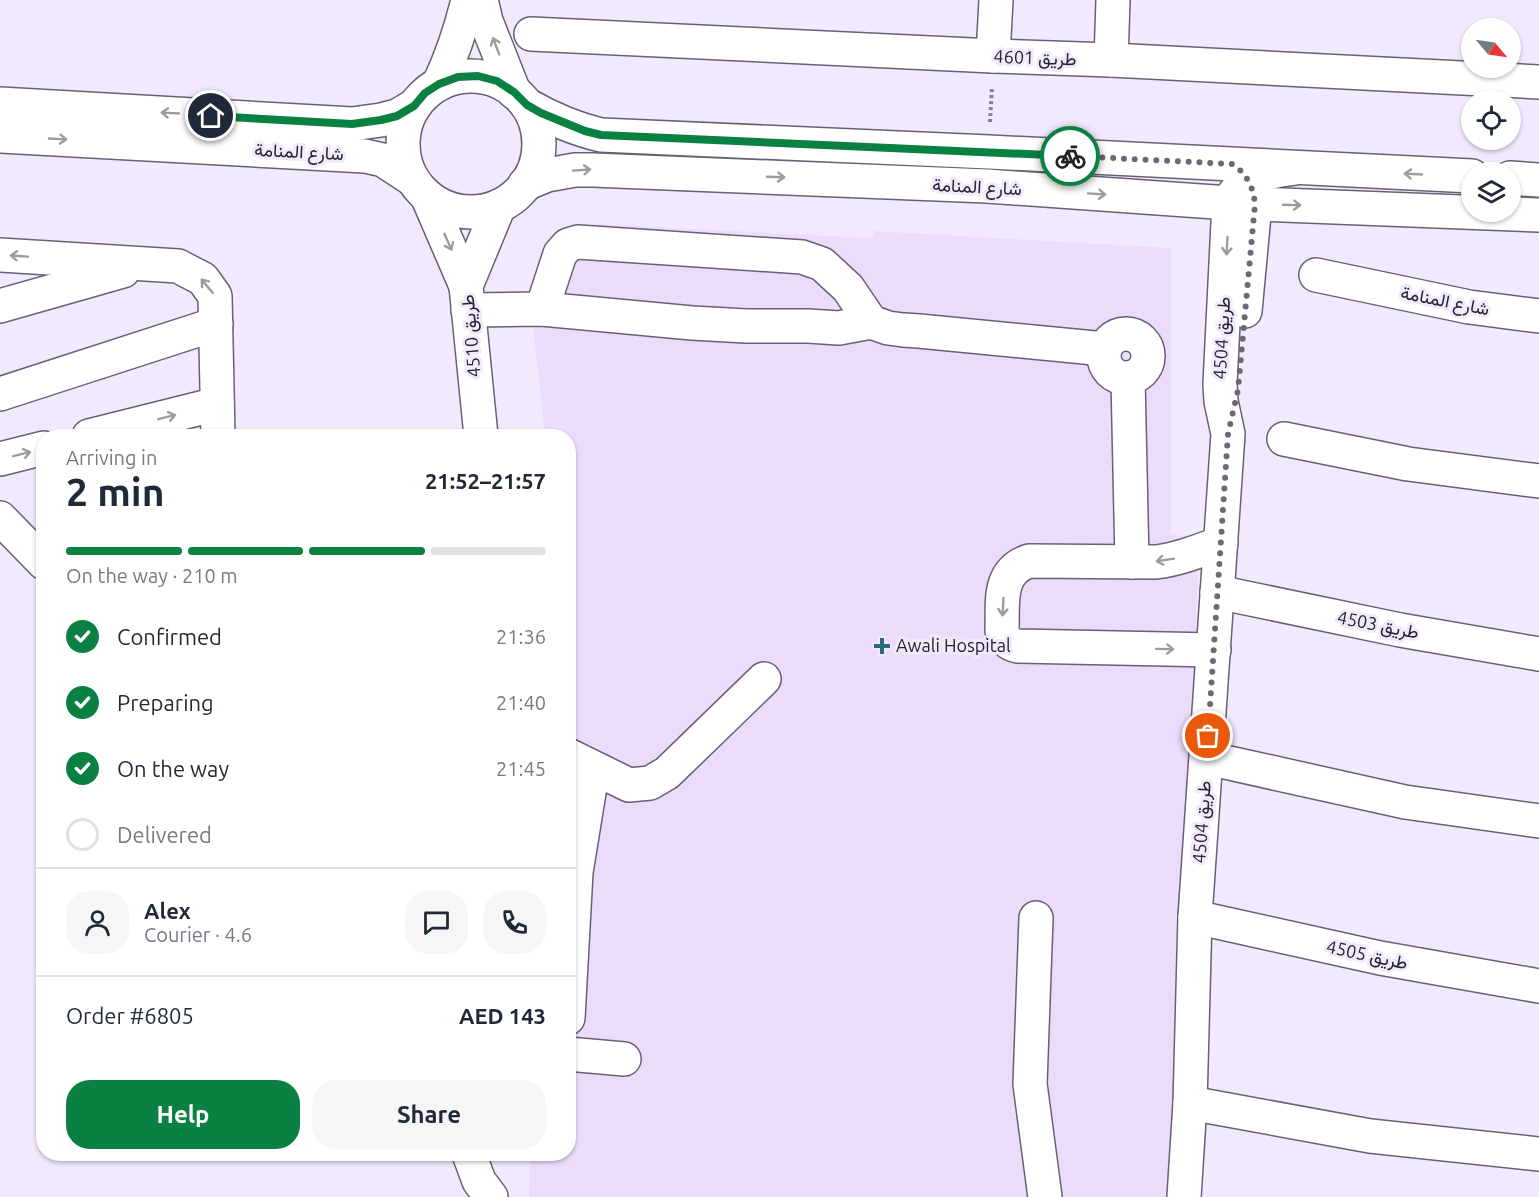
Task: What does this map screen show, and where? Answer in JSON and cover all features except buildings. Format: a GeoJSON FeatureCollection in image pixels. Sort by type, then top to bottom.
{"type":"FeatureCollection","features":[{"type":"Feature","properties":{"kind":"street"},"geometry":{"type":"LineString","coordinates":[[439,84],[462,27],[468,0]]}},
{"type":"Feature","properties":{"kind":"street"},"geometry":{"type":"LineString","coordinates":[[420,189],[450,210],[475,213],[499,206],[514,197],[525,184],[535,166],[539,145],[536,124],[520,98],[486,21],[482,0]]}},
{"type":"Feature","properties":{"kind":"street"},"geometry":{"type":"LineString","coordinates":[[993,56],[996,0]]}},
{"type":"Feature","properties":{"kind":"street"},"geometry":{"type":"LineString","coordinates":[[1111,60],[1113,0]]}},
{"type":"Feature","properties":{"kind":"street","name":"طريق 4601"},"geometry":{"type":"LineString","coordinates":[[531,34],[1539,82]]}},
{"type":"Feature","properties":{"kind":"street"},"geometry":{"type":"LineString","coordinates":[[520,98],[497,81],[478,76],[458,77],[439,84],[425,93],[414,106],[404,130],[403,155],[467,298],[542,309],[692,323],[839,328],[871,322],[903,330],[1105,349],[1116,336],[1132,334],[1146,345],[1148,353],[1143,370],[1128,378],[1132,562]]}},
{"type":"Feature","properties":{"kind":"street","name":"شارع المنامة"},"geometry":{"type":"LineString","coordinates":[[520,98],[561,122],[601,135],[1539,215]]}},
{"type":"Feature","properties":{"kind":"street","name":"شارع المنامة"},"geometry":{"type":"LineString","coordinates":[[0,104],[352,124],[397,116],[414,106]]}},
{"type":"Feature","properties":{"kind":"street","name":"شارع المنامة"},"geometry":{"type":"LineString","coordinates":[[0,135],[365,156],[383,160],[420,189]]}},
{"type":"Feature","properties":{"kind":"street"},"geometry":{"type":"LineString","coordinates":[[1242,188],[1279,170],[1295,168],[1461,176]]}},
{"type":"Feature","properties":{"kind":"street","name":"شارع المنامة"},"geometry":{"type":"LineString","coordinates":[[525,184],[547,175],[593,170],[987,186],[1242,188]]}},
{"type":"Feature","properties":{"kind":"street"},"geometry":{"type":"LineString","coordinates":[[1521,179],[1539,180]]}},
{"type":"Feature","properties":{"kind":"street","name":"طريق 4504"},"geometry":{"type":"LineString","coordinates":[[1184,1197],[1190,1102],[1196,917],[1228,434],[1220,384],[1242,188]]}},
{"type":"Feature","properties":{"kind":"street","name":"طريق 4510"},"geometry":{"type":"LineString","coordinates":[[480,429],[467,298],[499,206]]}},
{"type":"Feature","properties":{"kind":"street"},"geometry":{"type":"LineString","coordinates":[[542,309],[560,254],[568,245],[578,242],[802,257],[822,264],[848,288],[871,322]]}},
{"type":"Feature","properties":{"kind":"street"},"geometry":{"type":"LineString","coordinates":[[0,255],[178,266],[203,279],[215,296],[218,429]]}},
{"type":"Feature","properties":{"kind":"street"},"geometry":{"type":"LineString","coordinates":[[0,306],[148,264]]}},
{"type":"Feature","properties":{"kind":"street","name":"شارع المنامة"},"geometry":{"type":"LineString","coordinates":[[1316,274],[1469,307],[1539,316]]}},
{"type":"Feature","properties":{"kind":"street"},"geometry":{"type":"LineString","coordinates":[[0,394],[216,324]]}},
{"type":"Feature","properties":{"kind":"street"},"geometry":{"type":"LineString","coordinates":[[118,429],[217,404]]}},
{"type":"Feature","properties":{"kind":"street"},"geometry":{"type":"LineString","coordinates":[[1284,439],[1408,464],[1539,481]]}},
{"type":"Feature","properties":{"kind":"street"},"geometry":{"type":"LineString","coordinates":[[0,459],[36,450]]}},
{"type":"Feature","properties":{"kind":"street"},"geometry":{"type":"LineString","coordinates":[[0,518],[36,555]]}},
{"type":"Feature","properties":{"kind":"street"},"geometry":{"type":"LineString","coordinates":[[1214,650],[1011,645],[1003,636],[1002,630],[1004,585],[1013,569],[1029,561],[1156,562],[1172,560],[1221,543]]}},
{"type":"Feature","properties":{"kind":"street","name":"طريق 4503"},"geometry":{"type":"LineString","coordinates":[[1217,592],[1400,630],[1539,654]]}},
{"type":"Feature","properties":{"kind":"street"},"geometry":{"type":"LineString","coordinates":[[576,872],[581,762],[629,785],[650,783],[667,773],[764,679]]}},
{"type":"Feature","properties":{"kind":"street"},"geometry":{"type":"LineString","coordinates":[[1207,758],[1405,802],[1539,821]]}},
{"type":"Feature","properties":{"kind":"street","name":"طريق 4505"},"geometry":{"type":"LineString","coordinates":[[1196,917],[1380,958],[1539,986]]}},
{"type":"Feature","properties":{"kind":"street"},"geometry":{"type":"LineString","coordinates":[[1036,918],[1030,1084],[1045,1197]]}},
{"type":"Feature","properties":{"kind":"street"},"geometry":{"type":"LineString","coordinates":[[576,1055],[624,1059]]}},
{"type":"Feature","properties":{"kind":"street"},"geometry":{"type":"LineString","coordinates":[[1190,1102],[1370,1136],[1539,1154]]}},
{"type":"Feature","properties":{"kind":"street"},"geometry":{"type":"LineString","coordinates":[[472,1161],[479,1181],[491,1197]]}},
{"type":"Feature","properties":{"kind":"shaded area","name":"Awali Hospital"},"geometry":{"type":"Polygon","coordinates":[[[594,224],[872,238],[874,231],[1171,248],[1171,534],[1199,539],[1178,1197],[529,1197],[530,1161],[576,1161],[576,429],[544,429],[529,288],[543,258],[566,234],[594,224]]]}},
{"type":"Feature","properties":{"kind":"way so far"},"geometry":{"type":"LineString","coordinates":[[1070,156],[1233,164],[1250,181],[1254,192],[1255,204],[1238,390],[1228,434],[1208,736]]}},
{"type":"Feature","properties":{"kind":"place","name":"Awali Hospital"},"geometry":{"type":"Point","coordinates":[882,646]}},
{"type":"Feature","properties":{"kind":"route"},"geometry":{"type":"LineString","coordinates":[[211,116],[352,124],[381,120],[397,116],[414,106],[425,93],[439,84],[458,77],[478,76],[497,81],[541,113],[601,135],[1070,156]]}}]}
